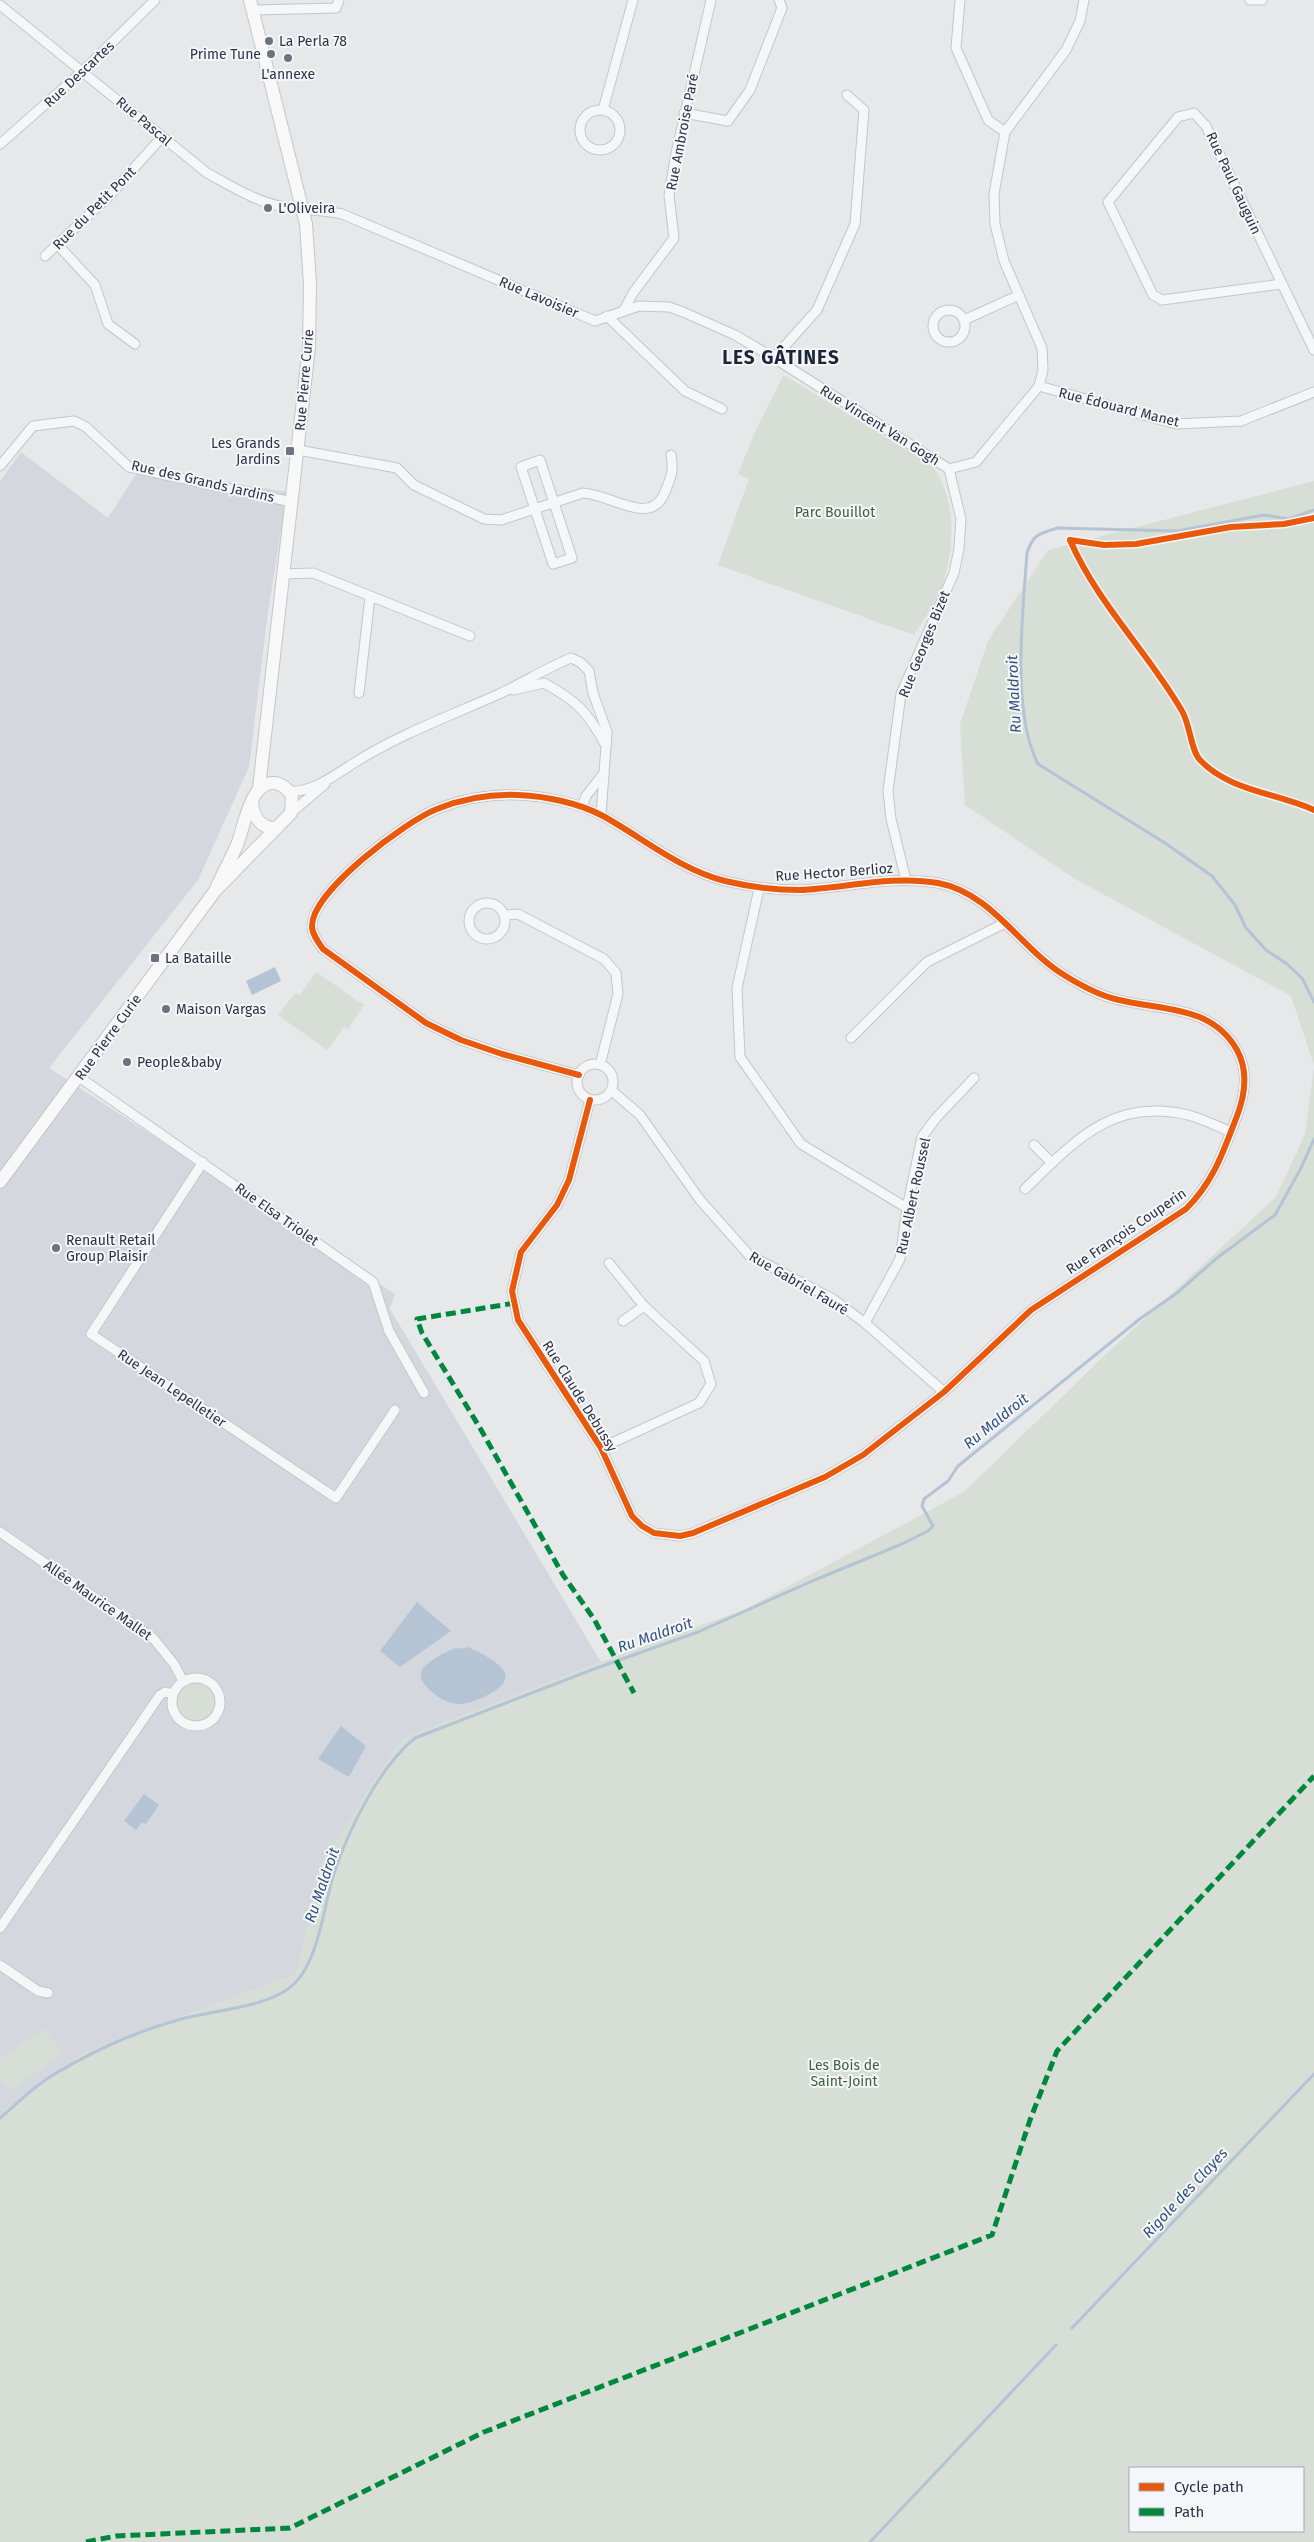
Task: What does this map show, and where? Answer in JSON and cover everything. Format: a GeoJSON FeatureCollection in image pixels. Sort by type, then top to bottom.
{"type":"FeatureCollection","features":[{"type":"Feature","properties":{"kind":"street","name":"Rue Descartes"},"geometry":{"type":"LineString","coordinates":[[0,144],[83,71],[155,0]]}},
{"type":"Feature","properties":{"kind":"street"},"geometry":{"type":"LineString","coordinates":[[251,5],[336,8],[339,0]]}},
{"type":"Feature","properties":{"kind":"street"},"geometry":{"type":"LineString","coordinates":[[603,110],[633,0]]}},
{"type":"Feature","properties":{"kind":"street","name":"Rue Ambroise Paré"},"geometry":{"type":"LineString","coordinates":[[624,310],[633,293],[674,238],[669,196],[684,113],[711,0]]}},
{"type":"Feature","properties":{"kind":"street"},"geometry":{"type":"LineString","coordinates":[[684,113],[728,121],[750,90],[758,72],[782,8],[779,0]]}},
{"type":"Feature","properties":{"kind":"street"},"geometry":{"type":"LineString","coordinates":[[960,0],[956,48],[988,120],[1005,132]]}},
{"type":"Feature","properties":{"kind":"street"},"geometry":{"type":"LineString","coordinates":[[1039,386],[1043,370],[1042,348],[1004,261],[995,224],[994,194],[1005,132],[1066,50],[1080,21],[1084,0]]}},
{"type":"Feature","properties":{"kind":"street"},"geometry":{"type":"LineString","coordinates":[[1250,0],[1262,0]]}},
{"type":"Feature","properties":{"kind":"street","name":"Rue Pascal"},"geometry":{"type":"LineString","coordinates":[[0,5],[207,173],[231,186],[284,207],[302,207]]}},
{"type":"Feature","properties":{"kind":"street","name":"Rue Pierre Curie"},"geometry":{"type":"LineString","coordinates":[[215,891],[237,845],[259,788],[309,347],[310,284],[302,207],[251,5]]}},
{"type":"Feature","properties":{"kind":"street"},"geometry":{"type":"LineString","coordinates":[[774,358],[818,310],[855,224],[864,110],[848,95]]}},
{"type":"Feature","properties":{"kind":"street"},"geometry":{"type":"LineString","coordinates":[[603,110],[609,112],[618,121],[620,134],[613,145],[608,148],[595,149],[584,142],[580,129],[581,123],[590,113],[603,110]]}},
{"type":"Feature","properties":{"kind":"street","name":"Rue Paul Gauguin"},"geometry":{"type":"LineString","coordinates":[[1281,284],[1162,300],[1152,295],[1108,202],[1178,117],[1194,113],[1206,126],[1314,350]]}},
{"type":"Feature","properties":{"kind":"street","name":"Rue du Petit Pont"},"geometry":{"type":"LineString","coordinates":[[46,256],[108,197],[162,137]]}},
{"type":"Feature","properties":{"kind":"street","name":"Rue Lavoisier"},"geometry":{"type":"LineString","coordinates":[[302,207],[342,214],[595,321],[640,306],[669,307],[727,332],[774,358]]}},
{"type":"Feature","properties":{"kind":"street"},"geometry":{"type":"LineString","coordinates":[[57,244],[95,285],[108,324],[135,344]]}},
{"type":"Feature","properties":{"kind":"street"},"geometry":{"type":"LineString","coordinates":[[964,320],[1019,295]]}},
{"type":"Feature","properties":{"kind":"street"},"geometry":{"type":"LineString","coordinates":[[607,316],[685,391],[722,409]]}},
{"type":"Feature","properties":{"kind":"street","name":"Rue Vincent Van Gogh"},"geometry":{"type":"LineString","coordinates":[[774,358],[949,469],[976,462],[1039,386]]}},
{"type":"Feature","properties":{"kind":"street","name":"Rue Édouard Manet"},"geometry":{"type":"LineString","coordinates":[[1039,386],[1176,424],[1241,421],[1314,392]]}},
{"type":"Feature","properties":{"kind":"street","name":"Rue des Grands Jardins"},"geometry":{"type":"LineString","coordinates":[[0,466],[32,426],[74,420],[86,427],[130,467],[292,502]]}},
{"type":"Feature","properties":{"kind":"street"},"geometry":{"type":"LineString","coordinates":[[298,450],[397,468],[414,485],[484,518],[501,520],[583,493],[597,494],[639,510],[652,509],[663,498],[674,472],[671,455]]}},
{"type":"Feature","properties":{"kind":"street"},"geometry":{"type":"LineString","coordinates":[[540,460],[554,503],[572,558],[553,564],[521,467],[540,460]]}},
{"type":"Feature","properties":{"kind":"street","name":"Rue Georges Bizet"},"geometry":{"type":"LineString","coordinates":[[906,880],[891,819],[888,791],[901,694],[954,573],[959,550],[961,519],[949,469]]}},
{"type":"Feature","properties":{"kind":"street"},"geometry":{"type":"LineString","coordinates":[[283,574],[313,573],[470,636]]}},
{"type":"Feature","properties":{"kind":"street"},"geometry":{"type":"LineString","coordinates":[[359,693],[370,597]]}},
{"type":"Feature","properties":{"kind":"street"},"geometry":{"type":"LineString","coordinates":[[289,792],[299,793],[336,774],[384,744],[419,727],[503,692],[571,658],[580,662],[589,671],[592,693],[607,732],[608,748],[601,815]]}},
{"type":"Feature","properties":{"kind":"street"},"geometry":{"type":"LineString","coordinates":[[503,692],[544,683],[561,692],[570,697],[592,720],[608,748]]}},
{"type":"Feature","properties":{"kind":"street"},"geometry":{"type":"LineString","coordinates":[[261,765],[274,783]]}},
{"type":"Feature","properties":{"kind":"street"},"geometry":{"type":"LineString","coordinates":[[582,806],[586,796],[604,773]]}},
{"type":"Feature","properties":{"kind":"street"},"geometry":{"type":"LineString","coordinates":[[291,813],[336,774]]}},
{"type":"Feature","properties":{"kind":"street"},"geometry":{"type":"LineString","coordinates":[[259,788],[274,783],[280,784],[289,792],[293,802],[291,813]]}},
{"type":"Feature","properties":{"kind":"street","name":"Rue Hector Berlioz"},"geometry":{"type":"LineString","coordinates":[[579,1075],[461,1040],[426,1023],[323,948],[316,939],[312,926],[318,904],[379,844],[406,825],[437,809],[472,798],[518,795],[582,806],[601,815],[680,864],[722,880],[759,889],[800,890],[906,880],[942,884],[971,895],[1005,923]]}},
{"type":"Feature","properties":{"kind":"street"},"geometry":{"type":"LineString","coordinates":[[252,802],[255,814],[261,825],[268,828],[277,828]]}},
{"type":"Feature","properties":{"kind":"street","name":"Rue Pierre Curie"},"geometry":{"type":"LineString","coordinates":[[0,1182],[215,891],[291,813]]}},
{"type":"Feature","properties":{"kind":"street"},"geometry":{"type":"LineString","coordinates":[[759,889],[737,988],[740,1057],[801,1144],[907,1208]]}},
{"type":"Feature","properties":{"kind":"street"},"geometry":{"type":"LineString","coordinates":[[486,902],[497,905],[504,915],[505,926],[493,938],[481,938],[472,930],[469,924],[471,912],[480,904],[486,902]]}},
{"type":"Feature","properties":{"kind":"street"},"geometry":{"type":"LineString","coordinates":[[504,915],[518,914],[604,959],[616,973],[618,994],[600,1065]]}},
{"type":"Feature","properties":{"kind":"street"},"geometry":{"type":"LineString","coordinates":[[851,1038],[928,962],[1005,923]]}},
{"type":"Feature","properties":{"kind":"street","name":"Rue François Couperin"},"geometry":{"type":"LineString","coordinates":[[944,1392],[1031,1310],[1186,1209],[1203,1192],[1215,1173],[1245,1094],[1242,1060],[1228,1035],[1215,1024],[1199,1016],[1127,1002],[1095,993],[1060,973],[1005,923]]}},
{"type":"Feature","properties":{"kind":"street"},"geometry":{"type":"LineString","coordinates":[[590,1065],[600,1065],[611,1075],[611,1090],[600,1100],[590,1100],[580,1093],[578,1087],[579,1075],[590,1065]]}},
{"type":"Feature","properties":{"kind":"street","name":"Rue Elsa Triolet"},"geometry":{"type":"LineString","coordinates":[[79,1077],[373,1282],[389,1331],[424,1393]]}},
{"type":"Feature","properties":{"kind":"street","name":"Rue Albert Roussel"},"geometry":{"type":"LineString","coordinates":[[865,1323],[900,1259],[907,1208],[922,1137],[936,1118],[974,1078]]}},
{"type":"Feature","properties":{"kind":"street","name":"Rue Gabriel Fauré"},"geometry":{"type":"LineString","coordinates":[[611,1090],[640,1115],[700,1200],[749,1256],[833,1299],[865,1323],[944,1392]]}},
{"type":"Feature","properties":{"kind":"street","name":"Rue Claude Debussy"},"geometry":{"type":"LineString","coordinates":[[590,1100],[569,1180],[557,1205],[520,1252],[512,1291],[518,1320],[600,1448],[632,1516],[642,1526],[654,1533],[680,1536],[694,1533],[825,1477],[864,1455],[944,1392]]}},
{"type":"Feature","properties":{"kind":"street"},"geometry":{"type":"LineString","coordinates":[[1025,1189],[1073,1142],[1097,1126],[1122,1116],[1156,1111],[1188,1115],[1231,1132]]}},
{"type":"Feature","properties":{"kind":"street"},"geometry":{"type":"LineString","coordinates":[[1034,1145],[1052,1163]]}},
{"type":"Feature","properties":{"kind":"street","name":"Rue Jean Lepelletier"},"geometry":{"type":"LineString","coordinates":[[203,1162],[91,1334],[336,1498],[395,1410]]}},
{"type":"Feature","properties":{"kind":"street"},"geometry":{"type":"LineString","coordinates":[[600,1448],[698,1404],[711,1384],[704,1361],[644,1306],[608,1263]]}},
{"type":"Feature","properties":{"kind":"street"},"geometry":{"type":"LineString","coordinates":[[623,1321],[644,1306]]}},
{"type":"Feature","properties":{"kind":"street","name":"Allée Maurice Mallet"},"geometry":{"type":"LineString","coordinates":[[0,1532],[153,1638],[174,1664],[183,1681]]}},
{"type":"Feature","properties":{"kind":"street"},"geometry":{"type":"LineString","coordinates":[[198,1678],[212,1684],[219,1696],[220,1706],[216,1716],[201,1726],[184,1723],[173,1709],[173,1694],[183,1681],[198,1678]]}},
{"type":"Feature","properties":{"kind":"street"},"geometry":{"type":"LineString","coordinates":[[0,1928],[160,1695],[165,1692],[173,1694]]}},
{"type":"Feature","properties":{"kind":"street"},"geometry":{"type":"LineString","coordinates":[[0,1965],[38,1991],[48,1993]]}},
{"type":"Feature","properties":{"kind":"shaded area"},"geometry":{"type":"Polygon","coordinates":[[[21,452],[108,518],[140,468],[287,492],[267,619],[249,767],[198,880],[49,1068],[395,1294],[390,1309],[601,1662],[402,1739],[322,1863],[296,1974],[83,2054],[0,2115],[0,481],[21,452]]]}},
{"type":"Feature","properties":{"kind":"green space","name":"Parc Bouillot"},"geometry":{"type":"Polygon","coordinates":[[[784,375],[931,465],[940,478],[950,509],[951,542],[949,558],[941,589],[914,635],[718,565],[749,479],[738,474],[756,430],[784,375]]]}},
{"type":"Feature","properties":{"kind":"green space"},"geometry":{"type":"Polygon","coordinates":[[[1314,481],[1314,1065],[1291,996],[1077,880],[965,805],[960,724],[988,641],[1048,550],[1314,481]]]}},
{"type":"Feature","properties":{"kind":"green space"},"geometry":{"type":"Polygon","coordinates":[[[316,972],[364,1005],[348,1029],[344,1027],[327,1050],[278,1015],[295,993],[300,995],[316,972]]]}},
{"type":"Feature","properties":{"kind":"green space","name":"Les Bois de Saint-Joint"},"geometry":{"type":"Polygon","coordinates":[[[1314,1068],[1314,2542],[0,2542],[0,2115],[83,2054],[296,1974],[322,1863],[402,1739],[601,1662],[746,1609],[964,1492],[1103,1357],[1276,1197],[1305,1134],[1314,1068]]]}},
{"type":"Feature","properties":{"kind":"green space"},"geometry":{"type":"Polygon","coordinates":[[[196,1683],[209,1689],[215,1702],[209,1715],[196,1721],[183,1715],[177,1702],[183,1689],[196,1683]]]}},
{"type":"Feature","properties":{"kind":"green space"},"geometry":{"type":"Polygon","coordinates":[[[45,2028],[63,2055],[9,2091],[0,2077],[0,2058],[45,2028]]]}},
{"type":"Feature","properties":{"kind":"water"},"geometry":{"type":"Polygon","coordinates":[[[275,967],[281,981],[252,995],[246,981],[275,967]]]}},
{"type":"Feature","properties":{"kind":"water"},"geometry":{"type":"Polygon","coordinates":[[[417,1602],[451,1631],[400,1667],[380,1651],[417,1602]]]}},
{"type":"Feature","properties":{"kind":"water"},"geometry":{"type":"Polygon","coordinates":[[[467,1647],[488,1657],[499,1665],[505,1673],[505,1679],[496,1690],[471,1702],[458,1704],[443,1700],[429,1690],[422,1680],[421,1673],[423,1668],[432,1660],[455,1648],[467,1647]]]}},
{"type":"Feature","properties":{"kind":"water"},"geometry":{"type":"Polygon","coordinates":[[[341,1726],[366,1746],[349,1777],[318,1759],[341,1726]]]}},
{"type":"Feature","properties":{"kind":"water"},"geometry":{"type":"Polygon","coordinates":[[[144,1794],[159,1805],[146,1824],[142,1822],[136,1830],[124,1821],[144,1794]]]}},
{"type":"Feature","properties":{"kind":"waterway","name":"Ru Maldroit"},"geometry":{"type":"LineString","coordinates":[[1314,510],[1289,519],[1264,515],[1177,531],[1058,528],[1038,535],[1027,553],[1021,661],[1024,717],[1038,764],[1165,843],[1212,876],[1235,905],[1246,928],[1266,950],[1287,964],[1302,978],[1314,1002]]}},
{"type":"Feature","properties":{"kind":"waterway","name":"Ru Maldroit"},"geometry":{"type":"LineString","coordinates":[[0,2118],[46,2079],[114,2043],[178,2020],[256,2003],[271,1998],[295,1983],[310,1960],[320,1931],[334,1873],[348,1837],[367,1800],[389,1765],[415,1738],[594,1669],[698,1632],[928,1531],[933,1526],[922,1506],[924,1499],[948,1481],[958,1466],[1141,1318],[1177,1293],[1217,1258],[1275,1215],[1301,1168],[1314,1139]]}},
{"type":"Feature","properties":{"kind":"waterway","name":"Rigole des Clayes"},"geometry":{"type":"LineString","coordinates":[[1072,2328],[1314,2074]]}},
{"type":"Feature","properties":{"kind":"waterway","name":"Rigole des Clayes"},"geometry":{"type":"LineString","coordinates":[[870,2542],[1056,2345]]}},
{"type":"Feature","properties":{"kind":"marked path"},"geometry":{"type":"LineString","coordinates":[[515,1303],[417,1319],[422,1333],[480,1428],[563,1575],[594,1619],[634,1693]]}},
{"type":"Feature","properties":{"kind":"marked path"},"geometry":{"type":"LineString","coordinates":[[86,2542],[116,2536],[290,2528],[484,2432],[992,2235],[1030,2120],[1057,2051],[1314,1776]]}},
{"type":"Feature","properties":{"kind":"cycle path"},"geometry":{"type":"LineString","coordinates":[[1070,540],[1104,545],[1136,544],[1231,527],[1284,524],[1314,518]]}},
{"type":"Feature","properties":{"kind":"cycle path"},"geometry":{"type":"LineString","coordinates":[[1070,540],[1094,585],[1169,689],[1185,716],[1197,756],[1200,760],[1212,770],[1239,785],[1314,810]]}},
{"type":"Feature","properties":{"kind":"cycle path"},"geometry":{"type":"LineString","coordinates":[[579,1075],[502,1054],[461,1040],[426,1023],[323,949],[312,929],[316,911],[343,877],[363,859],[404,827],[437,809],[466,800],[497,795],[518,795],[550,799],[594,811],[692,869],[708,876],[734,883],[771,889],[800,890],[903,880],[938,883],[957,889],[990,909],[1048,964],[1082,986],[1101,995],[1132,1003],[1183,1012],[1213,1024],[1226,1035],[1237,1050],[1241,1058],[1245,1083],[1240,1108],[1217,1166],[1204,1188],[1186,1209],[1031,1310],[944,1392],[863,1455],[825,1477],[693,1533],[680,1536],[654,1533],[642,1526],[632,1516],[601,1448],[518,1320],[512,1291],[521,1252],[557,1205],[569,1180],[590,1100]]}},
{"type":"Feature","properties":{"kind":"place","name":"La Perla 78"},"geometry":{"type":"Point","coordinates":[269,41]}},
{"type":"Feature","properties":{"kind":"place","name":"Prime Tune"},"geometry":{"type":"Point","coordinates":[271,54]}},
{"type":"Feature","properties":{"kind":"place","name":"L'annexe"},"geometry":{"type":"Point","coordinates":[288,58]}},
{"type":"Feature","properties":{"kind":"place","name":"L'Oliveira"},"geometry":{"type":"Point","coordinates":[268,208]}},
{"type":"Feature","properties":{"kind":"place","name":"Les Grands Jardins"},"geometry":{"type":"Point","coordinates":[290,451]}},
{"type":"Feature","properties":{"kind":"place","name":"La Bataille"},"geometry":{"type":"Point","coordinates":[155,958]}},
{"type":"Feature","properties":{"kind":"place","name":"Maison Vargas"},"geometry":{"type":"Point","coordinates":[166,1009]}},
{"type":"Feature","properties":{"kind":"place","name":"People&baby"},"geometry":{"type":"Point","coordinates":[127,1062]}},
{"type":"Feature","properties":{"kind":"place","name":"Renault Retail Group Plaisir"},"geometry":{"type":"Point","coordinates":[56,1248]}},
{"type":"Feature","properties":{"kind":"district","name":"LES GÂTINES"},"geometry":{"type":"Point","coordinates":[781,357]}}]}
